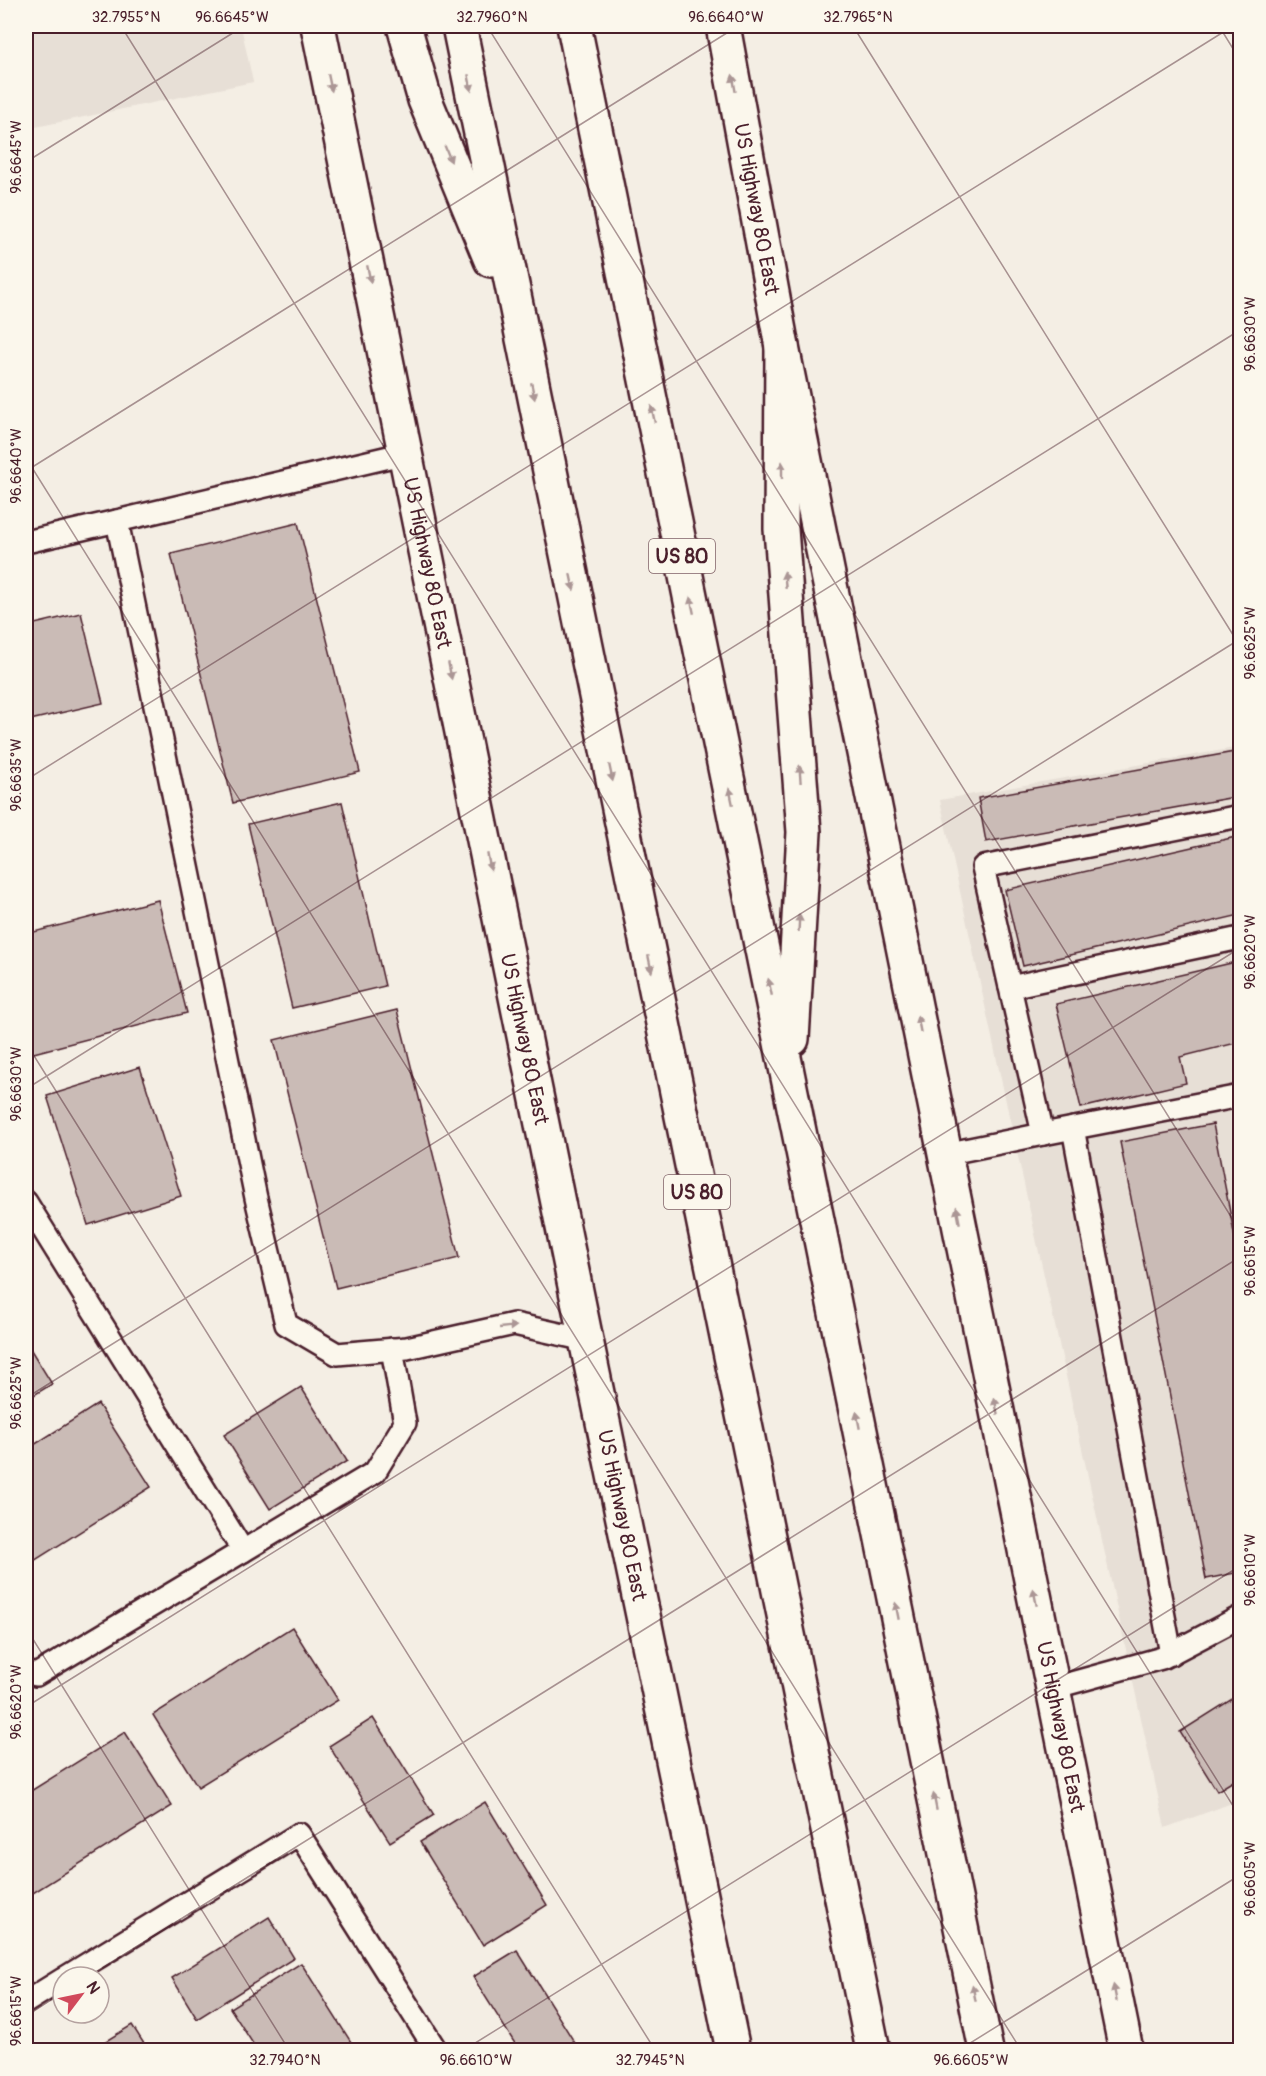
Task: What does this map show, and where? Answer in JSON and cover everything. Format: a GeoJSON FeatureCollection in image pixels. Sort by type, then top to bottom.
{"type":"FeatureCollection","features":[{"type":"Feature","properties":{"kind":"main road","name":"US Highway 80 East"},"geometry":{"type":"LineString","coordinates":[[318,26],[733,2050]]}},
{"type":"Feature","properties":{"kind":"main road"},"geometry":{"type":"LineString","coordinates":[[404,26],[425,100],[521,334]]}},
{"type":"Feature","properties":{"kind":"main road","name":"US 80"},"geometry":{"type":"LineString","coordinates":[[459,26],[873,2050]]}},
{"type":"Feature","properties":{"kind":"main road","name":"US 80"},"geometry":{"type":"LineString","coordinates":[[574,26],[986,2050]]}},
{"type":"Feature","properties":{"kind":"main road","name":"US Highway 80 East"},"geometry":{"type":"LineString","coordinates":[[723,26],[782,347],[1126,2050]]}},
{"type":"Feature","properties":{"kind":"main road"},"geometry":{"type":"LineString","coordinates":[[782,347],[781,529],[804,832],[790,1086]]}},
{"type":"Feature","properties":{"kind":"lane"},"geometry":{"type":"LineString","coordinates":[[26,542],[406,453]]}},
{"type":"Feature","properties":{"kind":"lane"},"geometry":{"type":"LineString","coordinates":[[117,521],[256,1198],[286,1324],[337,1354],[392,1349],[514,1324],[586,1340]]}},
{"type":"Feature","properties":{"kind":"lane"},"geometry":{"type":"LineString","coordinates":[[1043,1134],[983,867],[1240,816]]}},
{"type":"Feature","properties":{"kind":"lane"},"geometry":{"type":"LineString","coordinates":[[1010,987],[1240,938]]}},
{"type":"Feature","properties":{"kind":"lane"},"geometry":{"type":"LineString","coordinates":[[945,1154],[1240,1096]]}},
{"type":"Feature","properties":{"kind":"lane"},"geometry":{"type":"LineString","coordinates":[[1073,1128],[1171,1654]]}},
{"type":"Feature","properties":{"kind":"lane"},"geometry":{"type":"LineString","coordinates":[[26,1202],[243,1551]]}},
{"type":"Feature","properties":{"kind":"lane"},"geometry":{"type":"LineString","coordinates":[[26,1672],[36,1675],[375,1472],[405,1423],[392,1349]]}},
{"type":"Feature","properties":{"kind":"lane"},"geometry":{"type":"LineString","coordinates":[[1053,1688],[1162,1658],[1240,1617]]}},
{"type":"Feature","properties":{"kind":"lane"},"geometry":{"type":"LineString","coordinates":[[85,1965],[299,1834],[436,2050]]}},
{"type":"Feature","properties":{"kind":"lane"},"geometry":{"type":"LineString","coordinates":[[26,2002],[51,1986]]}},
{"type":"Feature","properties":{"kind":"shaded area"},"geometry":{"type":"Polygon","coordinates":[[[26,26],[241,26],[253,82],[26,129],[26,26]]]}},
{"type":"Feature","properties":{"kind":"shaded area"},"geometry":{"type":"Polygon","coordinates":[[[1240,747],[1240,1800],[1165,1828],[940,800],[1240,747]]]}},
{"type":"Feature","properties":{"kind":"building"},"geometry":{"type":"Polygon","coordinates":[[[298,523],[360,772],[233,803],[171,554],[298,523]]]}},
{"type":"Feature","properties":{"kind":"building"},"geometry":{"type":"Polygon","coordinates":[[[81,613],[103,703],[26,721],[26,626],[81,613]]]}},
{"type":"Feature","properties":{"kind":"building"},"geometry":{"type":"Polygon","coordinates":[[[1240,751],[1240,796],[986,842],[978,798],[1240,751]]]}},
{"type":"Feature","properties":{"kind":"building"},"geometry":{"type":"Polygon","coordinates":[[[342,802],[385,986],[292,1008],[248,824],[342,802]]]}},
{"type":"Feature","properties":{"kind":"building"},"geometry":{"type":"Polygon","coordinates":[[[1240,836],[1240,915],[1023,966],[1005,890],[1240,836]]]}},
{"type":"Feature","properties":{"kind":"building"},"geometry":{"type":"Polygon","coordinates":[[[158,900],[187,1013],[26,1055],[26,934],[158,900]]]}},
{"type":"Feature","properties":{"kind":"building"},"geometry":{"type":"Polygon","coordinates":[[[1240,961],[1240,1042],[1180,1057],[1186,1083],[1081,1108],[1056,1004],[1240,961]]]}},
{"type":"Feature","properties":{"kind":"building"},"geometry":{"type":"Polygon","coordinates":[[[397,1010],[459,1258],[336,1288],[274,1040],[397,1010]]]}},
{"type":"Feature","properties":{"kind":"building"},"geometry":{"type":"Polygon","coordinates":[[[140,1067],[181,1196],[88,1225],[47,1096],[140,1067]]]}},
{"type":"Feature","properties":{"kind":"building"},"geometry":{"type":"Polygon","coordinates":[[[1213,1124],[1240,1264],[1240,1572],[1206,1579],[1120,1142],[1213,1124]]]}},
{"type":"Feature","properties":{"kind":"building"},"geometry":{"type":"Polygon","coordinates":[[[26,1342],[52,1384],[26,1400],[26,1342]]]}},
{"type":"Feature","properties":{"kind":"building"},"geometry":{"type":"Polygon","coordinates":[[[301,1387],[347,1461],[270,1509],[224,1435],[301,1387]]]}},
{"type":"Feature","properties":{"kind":"building"},"geometry":{"type":"Polygon","coordinates":[[[98,1404],[151,1487],[26,1566],[26,1450],[98,1404]]]}},
{"type":"Feature","properties":{"kind":"building"},"geometry":{"type":"Polygon","coordinates":[[[292,1627],[338,1700],[198,1787],[153,1715],[292,1627]]]}},
{"type":"Feature","properties":{"kind":"building"},"geometry":{"type":"Polygon","coordinates":[[[1240,1694],[1240,1777],[1217,1791],[1180,1732],[1240,1694]]]}},
{"type":"Feature","properties":{"kind":"building"},"geometry":{"type":"Polygon","coordinates":[[[373,1718],[434,1815],[390,1842],[329,1746],[373,1718]]]}},
{"type":"Feature","properties":{"kind":"building"},"geometry":{"type":"Polygon","coordinates":[[[125,1732],[172,1806],[33,1893],[26,1881],[26,1794],[125,1732]]]}},
{"type":"Feature","properties":{"kind":"building"},"geometry":{"type":"Polygon","coordinates":[[[485,1802],[547,1905],[483,1945],[420,1842],[485,1802]]]}},
{"type":"Feature","properties":{"kind":"building"},"geometry":{"type":"Polygon","coordinates":[[[269,1917],[294,1958],[197,2019],[172,1978],[269,1917]]]}},
{"type":"Feature","properties":{"kind":"building"},"geometry":{"type":"Polygon","coordinates":[[[517,1950],[578,2048],[575,2050],[519,2050],[473,1977],[517,1950]]]}},
{"type":"Feature","properties":{"kind":"building"},"geometry":{"type":"Polygon","coordinates":[[[301,1963],[356,2050],[257,2050],[230,2008],[301,1963]]]}},
{"type":"Feature","properties":{"kind":"building"},"geometry":{"type":"Polygon","coordinates":[[[132,2025],[148,2050],[91,2050],[132,2025]]]}}]}
